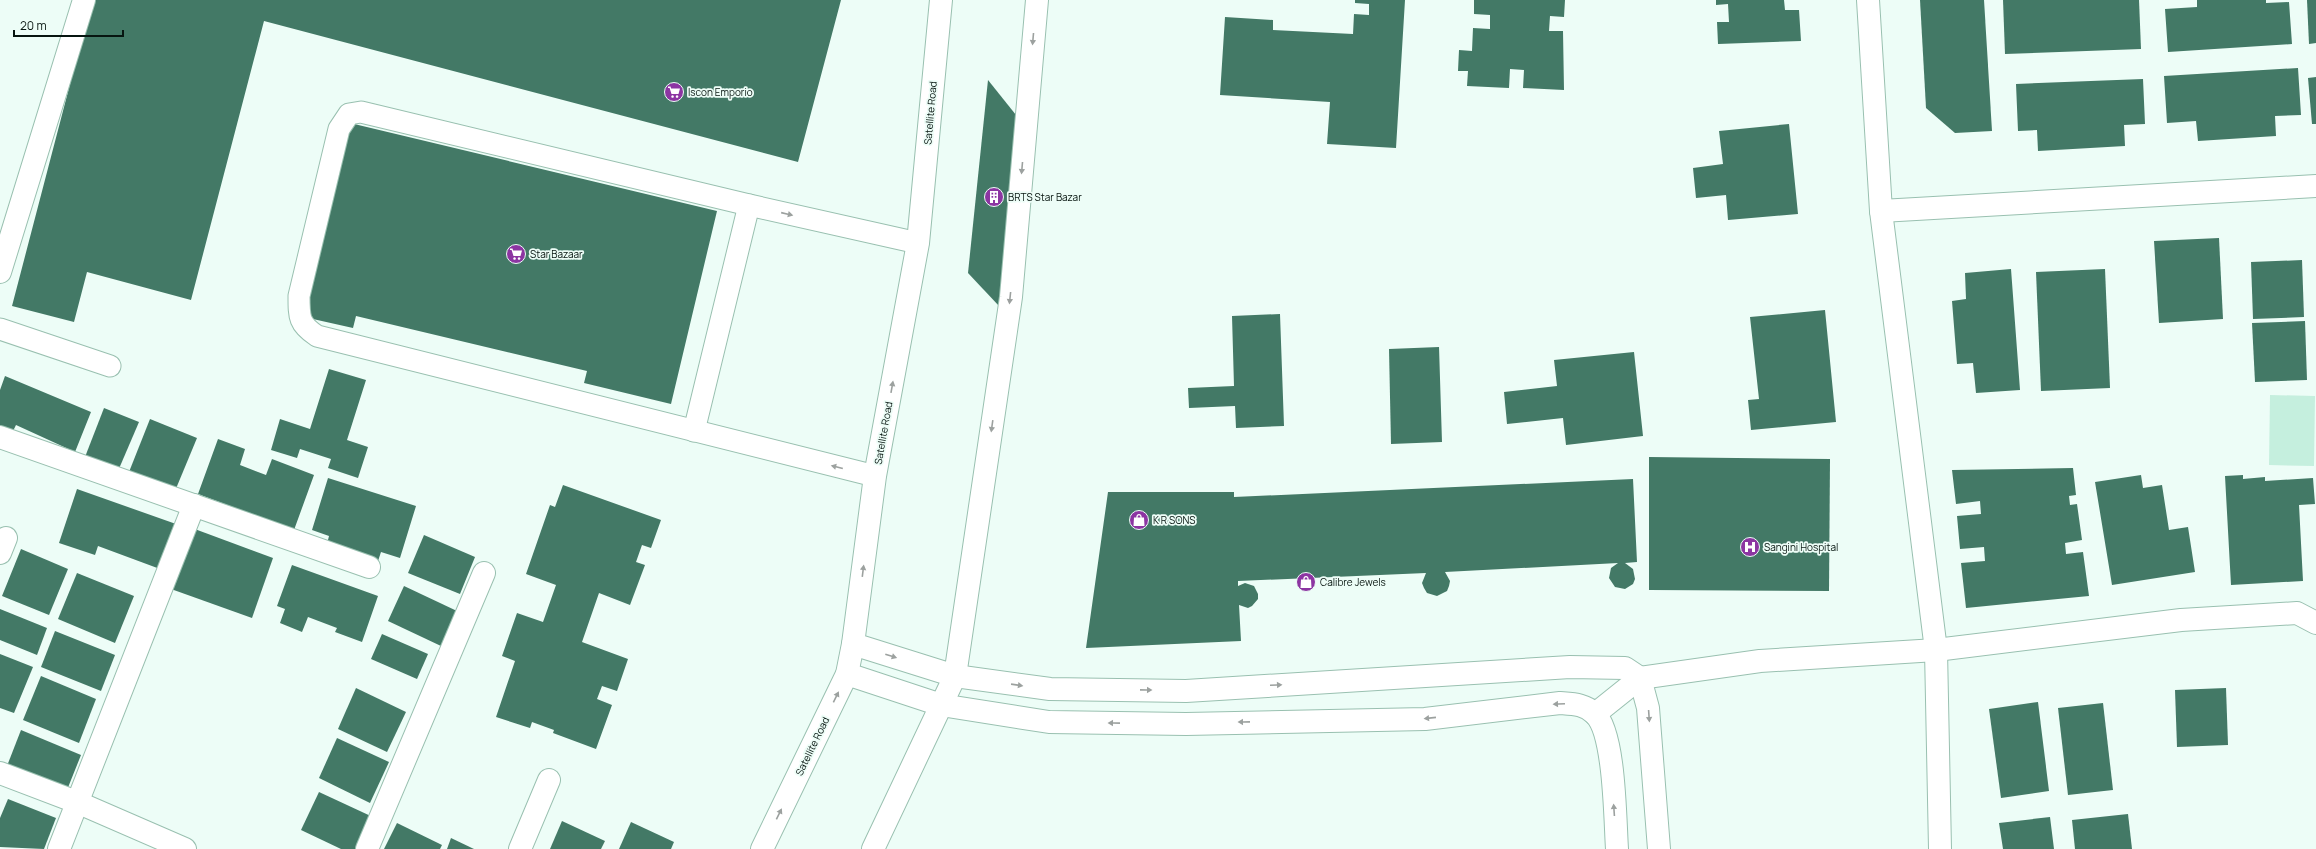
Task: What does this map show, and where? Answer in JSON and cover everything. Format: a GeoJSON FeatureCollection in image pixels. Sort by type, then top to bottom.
{"type":"FeatureCollection","features":[{"type":"Feature","properties":{"kind":"street"},"geometry":{"type":"LineString","coordinates":[[0,272],[84,0]]}},
{"type":"Feature","properties":{"kind":"street","name":"Satellite Road"},"geometry":{"type":"LineString","coordinates":[[762,849],[847,674],[853,644],[875,476],[918,243],[941,0]]}},
{"type":"Feature","properties":{"kind":"street"},"geometry":{"type":"LineString","coordinates":[[873,849],[955,676],[1011,297],[1037,0]]}},
{"type":"Feature","properties":{"kind":"street"},"geometry":{"type":"LineString","coordinates":[[1868,0],[1882,211],[1936,650],[1940,849]]}},
{"type":"Feature","properties":{"kind":"street"},"geometry":{"type":"LineString","coordinates":[[1882,211],[2316,186]]}},
{"type":"Feature","properties":{"kind":"street"},"geometry":{"type":"LineString","coordinates":[[0,437],[369,567]]}},
{"type":"Feature","properties":{"kind":"street"},"geometry":{"type":"LineString","coordinates":[[59,849],[79,802],[194,505]]}},
{"type":"Feature","properties":{"kind":"street"},"geometry":{"type":"LineString","coordinates":[[367,849],[484,573]]}},
{"type":"Feature","properties":{"kind":"street"},"geometry":{"type":"LineString","coordinates":[[1595,714],[1640,678],[1760,661],[1936,650],[2181,620],[2297,613],[2316,622]]}},
{"type":"Feature","properties":{"kind":"street"},"geometry":{"type":"LineString","coordinates":[[853,644],[955,676],[1050,689],[1186,691],[1570,667],[1625,668],[1640,678],[1648,708],[1659,849]]}},
{"type":"Feature","properties":{"kind":"street"},"geometry":{"type":"LineString","coordinates":[[847,674],[941,705],[1049,722],[1148,723],[1425,718],[1560,703],[1581,705],[1595,714],[1604,732],[1611,764],[1617,849]]}},
{"type":"Feature","properties":{"kind":"street"},"geometry":{"type":"LineString","coordinates":[[0,774],[79,802],[185,849]]}},
{"type":"Feature","properties":{"kind":"street"},"geometry":{"type":"LineString","coordinates":[[520,849],[549,780]]}},
{"type":"Feature","properties":{"kind":"lane"},"geometry":{"type":"LineString","coordinates":[[875,476],[318,336],[303,326],[299,313],[299,296],[339,128],[349,114],[361,112],[371,113],[749,205],[918,243]]}},
{"type":"Feature","properties":{"kind":"lane"},"geometry":{"type":"LineString","coordinates":[[694,431],[749,205]]}},
{"type":"Feature","properties":{"kind":"lane"},"geometry":{"type":"LineString","coordinates":[[0,328],[110,366]]}},
{"type":"Feature","properties":{"kind":"green space"},"geometry":{"type":"Polygon","coordinates":[[[2270,395],[2315,396],[2314,466],[2269,465],[2270,395]]]}},
{"type":"Feature","properties":{"kind":"building","name":"Iscon Emporio"},"geometry":{"type":"Polygon","coordinates":[[[92,0],[841,0],[798,162],[264,21],[191,300],[87,272],[74,322],[12,306],[92,0]]]}},
{"type":"Feature","properties":{"kind":"building"},"geometry":{"type":"Polygon","coordinates":[[[1355,0],[1405,0],[1396,148],[1327,144],[1330,102],[1220,95],[1225,17],[1273,20],[1273,30],[1353,34],[1354,14],[1369,15],[1369,4],[1355,3],[1355,0]]]}},
{"type":"Feature","properties":{"kind":"building"},"geometry":{"type":"Polygon","coordinates":[[[1474,0],[1565,0],[1564,17],[1550,16],[1549,31],[1563,31],[1564,90],[1523,88],[1524,70],[1510,69],[1509,88],[1467,86],[1468,71],[1458,71],[1459,50],[1472,51],[1473,28],[1490,29],[1490,15],[1474,14],[1474,0]]]}},
{"type":"Feature","properties":{"kind":"building"},"geometry":{"type":"Polygon","coordinates":[[[1716,0],[1784,0],[1785,10],[1799,10],[1801,41],[1718,44],[1717,22],[1729,22],[1728,4],[1716,5],[1716,0]]]}},
{"type":"Feature","properties":{"kind":"building"},"geometry":{"type":"Polygon","coordinates":[[[1920,0],[1984,0],[1992,131],[1955,133],[1926,108],[1920,0]]]}},
{"type":"Feature","properties":{"kind":"building"},"geometry":{"type":"Polygon","coordinates":[[[2003,0],[2139,0],[2141,49],[2005,54],[2003,0]]]}},
{"type":"Feature","properties":{"kind":"building"},"geometry":{"type":"Polygon","coordinates":[[[2197,0],[2266,0],[2266,3],[2289,2],[2292,44],[2168,52],[2165,9],[2197,7],[2197,0]]]}},
{"type":"Feature","properties":{"kind":"building"},"geometry":{"type":"Polygon","coordinates":[[[2307,0],[2316,0],[2316,43],[2309,44],[2307,0]]]}},
{"type":"Feature","properties":{"kind":"building"},"geometry":{"type":"Polygon","coordinates":[[[2298,68],[2301,115],[2275,116],[2276,136],[2198,141],[2196,121],[2167,123],[2164,76],[2298,68]]]}},
{"type":"Feature","properties":{"kind":"building"},"geometry":{"type":"Polygon","coordinates":[[[2316,77],[2316,124],[2312,124],[2308,78],[2316,77]]]}},
{"type":"Feature","properties":{"kind":"building"},"geometry":{"type":"Polygon","coordinates":[[[2143,79],[2145,124],[2124,125],[2125,146],[2038,151],[2037,130],[2018,131],[2016,84],[2143,79]]]}},
{"type":"Feature","properties":{"kind":"building","name":"BRTS Star Bazar"},"geometry":{"type":"Polygon","coordinates":[[[988,80],[1020,120],[999,306],[968,273],[988,80]]]}},
{"type":"Feature","properties":{"kind":"building"},"geometry":{"type":"Polygon","coordinates":[[[350,123],[717,211],[671,404],[584,383],[587,371],[356,316],[353,328],[304,317],[350,123]]]}},
{"type":"Feature","properties":{"kind":"building"},"geometry":{"type":"Polygon","coordinates":[[[1789,124],[1798,214],[1728,220],[1726,195],[1696,198],[1693,168],[1723,164],[1719,131],[1789,124]]]}},
{"type":"Feature","properties":{"kind":"building"},"geometry":{"type":"Polygon","coordinates":[[[2219,238],[2223,319],[2159,323],[2154,241],[2219,238]]]}},
{"type":"Feature","properties":{"kind":"building"},"geometry":{"type":"Polygon","coordinates":[[[2302,260],[2304,317],[2253,319],[2251,262],[2302,260]]]}},
{"type":"Feature","properties":{"kind":"building"},"geometry":{"type":"Polygon","coordinates":[[[2011,269],[2020,390],[1976,393],[1973,363],[1957,364],[1952,301],[1966,299],[1965,273],[2011,269]]]}},
{"type":"Feature","properties":{"kind":"building"},"geometry":{"type":"Polygon","coordinates":[[[2105,269],[2110,388],[2041,391],[2036,272],[2105,269]]]}},
{"type":"Feature","properties":{"kind":"building"},"geometry":{"type":"Polygon","coordinates":[[[1825,310],[1836,422],[1751,430],[1748,400],[1759,399],[1750,317],[1825,310]]]}},
{"type":"Feature","properties":{"kind":"building"},"geometry":{"type":"Polygon","coordinates":[[[1280,314],[1284,426],[1236,428],[1235,406],[1189,408],[1188,388],[1234,386],[1232,316],[1280,314]]]}},
{"type":"Feature","properties":{"kind":"building"},"geometry":{"type":"Polygon","coordinates":[[[2305,321],[2307,380],[2255,382],[2252,323],[2305,321]]]}},
{"type":"Feature","properties":{"kind":"building"},"geometry":{"type":"Polygon","coordinates":[[[1439,347],[1442,442],[1391,444],[1389,349],[1439,347]]]}},
{"type":"Feature","properties":{"kind":"building"},"geometry":{"type":"Polygon","coordinates":[[[1634,352],[1643,436],[1566,445],[1563,418],[1507,424],[1504,392],[1557,386],[1554,360],[1634,352]]]}},
{"type":"Feature","properties":{"kind":"building"},"geometry":{"type":"Polygon","coordinates":[[[329,369],[366,380],[347,440],[368,447],[358,478],[328,468],[331,459],[300,449],[297,458],[271,450],[280,419],[310,429],[329,369]]]}},
{"type":"Feature","properties":{"kind":"building"},"geometry":{"type":"Polygon","coordinates":[[[5,376],[91,412],[75,452],[16,425],[13,431],[0,425],[0,390],[5,376]]]}},
{"type":"Feature","properties":{"kind":"building"},"geometry":{"type":"Polygon","coordinates":[[[104,408],[139,422],[118,471],[85,457],[104,408]]]}},
{"type":"Feature","properties":{"kind":"building"},"geometry":{"type":"Polygon","coordinates":[[[150,419],[197,438],[175,491],[129,472],[150,419]]]}},
{"type":"Feature","properties":{"kind":"building"},"geometry":{"type":"Polygon","coordinates":[[[218,439],[245,449],[240,465],[266,475],[272,459],[314,475],[294,530],[198,494],[218,439]]]}},
{"type":"Feature","properties":{"kind":"building"},"geometry":{"type":"Polygon","coordinates":[[[1649,457],[1830,459],[1829,591],[1649,590],[1649,457]]]}},
{"type":"Feature","properties":{"kind":"building"},"geometry":{"type":"Polygon","coordinates":[[[2073,468],[2076,495],[2069,496],[2070,505],[2077,504],[2082,540],[2065,543],[2066,554],[2083,552],[2089,596],[1966,608],[1961,563],[1985,561],[1984,547],[1960,549],[1957,516],[1981,514],[1980,501],[1956,504],[1952,470],[2073,468]]]}},
{"type":"Feature","properties":{"kind":"building"},"geometry":{"type":"Polygon","coordinates":[[[2141,475],[2143,488],[2162,485],[2169,530],[2188,527],[2195,572],[2112,585],[2095,482],[2141,475]]]}},
{"type":"Feature","properties":{"kind":"building"},"geometry":{"type":"Polygon","coordinates":[[[2243,475],[2243,479],[2265,477],[2265,481],[2313,478],[2315,504],[2299,505],[2303,581],[2231,585],[2225,476],[2243,475]]]}},
{"type":"Feature","properties":{"kind":"building"},"geometry":{"type":"Polygon","coordinates":[[[328,478],[416,506],[400,558],[381,552],[377,564],[326,548],[329,536],[312,530],[328,478]]]}},
{"type":"Feature","properties":{"kind":"building"},"geometry":{"type":"Polygon","coordinates":[[[1633,479],[1637,562],[1625,563],[1633,569],[1635,579],[1633,584],[1625,589],[1615,587],[1609,578],[1611,568],[1618,563],[1445,572],[1450,581],[1449,586],[1447,591],[1437,596],[1427,593],[1424,588],[1422,583],[1426,573],[1238,581],[1238,586],[1245,583],[1254,586],[1258,594],[1258,599],[1252,606],[1248,608],[1239,605],[1241,641],[1086,648],[1108,492],[1234,492],[1234,497],[1633,479]]]}},
{"type":"Feature","properties":{"kind":"building"},"geometry":{"type":"Polygon","coordinates":[[[563,485],[661,520],[651,548],[642,545],[636,562],[645,565],[630,605],[599,593],[582,642],[628,659],[617,691],[602,686],[597,699],[612,705],[596,749],[553,733],[554,730],[532,722],[530,728],[496,717],[515,661],[502,656],[517,613],[543,622],[556,585],[526,574],[550,505],[555,507],[563,485]]]}},
{"type":"Feature","properties":{"kind":"building"},"geometry":{"type":"Polygon","coordinates":[[[77,489],[176,524],[160,569],[98,546],[95,555],[59,543],[77,489]]]}},
{"type":"Feature","properties":{"kind":"building"},"geometry":{"type":"Polygon","coordinates":[[[192,528],[273,558],[252,618],[171,589],[192,528]]]}},
{"type":"Feature","properties":{"kind":"building"},"geometry":{"type":"Polygon","coordinates":[[[424,535],[475,557],[460,594],[408,573],[424,535]]]}},
{"type":"Feature","properties":{"kind":"building"},"geometry":{"type":"Polygon","coordinates":[[[21,549],[68,569],[49,615],[2,596],[21,549]]]}},
{"type":"Feature","properties":{"kind":"building"},"geometry":{"type":"Polygon","coordinates":[[[292,565],[378,596],[362,642],[335,632],[337,628],[308,617],[302,632],[280,623],[285,609],[277,606],[292,565]]]}},
{"type":"Feature","properties":{"kind":"building"},"geometry":{"type":"Polygon","coordinates":[[[77,573],[134,596],[115,643],[58,619],[77,573]]]}},
{"type":"Feature","properties":{"kind":"building"},"geometry":{"type":"Polygon","coordinates":[[[404,586],[457,611],[441,646],[388,621],[404,586]]]}},
{"type":"Feature","properties":{"kind":"building"},"geometry":{"type":"Polygon","coordinates":[[[0,609],[47,628],[37,655],[0,640],[0,609]]]}},
{"type":"Feature","properties":{"kind":"building"},"geometry":{"type":"Polygon","coordinates":[[[55,631],[115,655],[101,691],[41,667],[55,631]]]}},
{"type":"Feature","properties":{"kind":"building"},"geometry":{"type":"Polygon","coordinates":[[[382,634],[428,654],[417,679],[371,659],[382,634]]]}},
{"type":"Feature","properties":{"kind":"building"},"geometry":{"type":"Polygon","coordinates":[[[0,654],[33,667],[14,713],[0,708],[0,654]]]}},
{"type":"Feature","properties":{"kind":"building"},"geometry":{"type":"Polygon","coordinates":[[[41,676],[96,699],[79,743],[23,720],[41,676]]]}},
{"type":"Feature","properties":{"kind":"building"},"geometry":{"type":"Polygon","coordinates":[[[356,688],[406,712],[387,752],[338,729],[356,688]]]}},
{"type":"Feature","properties":{"kind":"building"},"geometry":{"type":"Polygon","coordinates":[[[2226,688],[2228,745],[2177,747],[2175,690],[2226,688]]]}},
{"type":"Feature","properties":{"kind":"building"},"geometry":{"type":"Polygon","coordinates":[[[2038,702],[2049,791],[2001,798],[1989,709],[2038,702]]]}},
{"type":"Feature","properties":{"kind":"building"},"geometry":{"type":"Polygon","coordinates":[[[2103,703],[2113,790],[2068,795],[2058,708],[2103,703]]]}},
{"type":"Feature","properties":{"kind":"building"},"geometry":{"type":"Polygon","coordinates":[[[21,730],[81,755],[67,790],[7,766],[21,730]]]}},
{"type":"Feature","properties":{"kind":"building"},"geometry":{"type":"Polygon","coordinates":[[[337,738],[389,762],[370,803],[319,778],[337,738]]]}},
{"type":"Feature","properties":{"kind":"building"},"geometry":{"type":"Polygon","coordinates":[[[319,792],[375,818],[361,849],[341,849],[301,830],[319,792]]]}},
{"type":"Feature","properties":{"kind":"building"},"geometry":{"type":"Polygon","coordinates":[[[8,799],[56,818],[44,849],[0,847],[0,818],[8,799]]]}},
{"type":"Feature","properties":{"kind":"building"},"geometry":{"type":"Polygon","coordinates":[[[2128,814],[2132,849],[2075,849],[2072,820],[2128,814]]]}},
{"type":"Feature","properties":{"kind":"building"},"geometry":{"type":"Polygon","coordinates":[[[2050,817],[2054,849],[2003,849],[1999,823],[2050,817]]]}},
{"type":"Feature","properties":{"kind":"building"},"geometry":{"type":"Polygon","coordinates":[[[562,821],[605,841],[601,849],[550,849],[562,821]]]}},
{"type":"Feature","properties":{"kind":"building"},"geometry":{"type":"Polygon","coordinates":[[[631,822],[674,842],[671,849],[619,849],[631,822]]]}},
{"type":"Feature","properties":{"kind":"building"},"geometry":{"type":"Polygon","coordinates":[[[397,823],[442,845],[440,849],[384,849],[397,823]]]}},
{"type":"Feature","properties":{"kind":"building"},"geometry":{"type":"Polygon","coordinates":[[[451,838],[474,849],[447,849],[451,838]]]}},
{"type":"Feature","properties":{"kind":"place","name":"Iscon Emporio"},"geometry":{"type":"Point","coordinates":[674,92]}},
{"type":"Feature","properties":{"kind":"place","name":"BRTS Star Bazar"},"geometry":{"type":"Point","coordinates":[994,197]}},
{"type":"Feature","properties":{"kind":"place","name":"Star Bazaar"},"geometry":{"type":"Point","coordinates":[516,254]}},
{"type":"Feature","properties":{"kind":"place","name":"K R SONS"},"geometry":{"type":"Point","coordinates":[1139,520]}},
{"type":"Feature","properties":{"kind":"place","name":"Sangini Hospital"},"geometry":{"type":"Point","coordinates":[1750,547]}},
{"type":"Feature","properties":{"kind":"place","name":"Calibre Jewels"},"geometry":{"type":"Point","coordinates":[1306,582]}}]}
